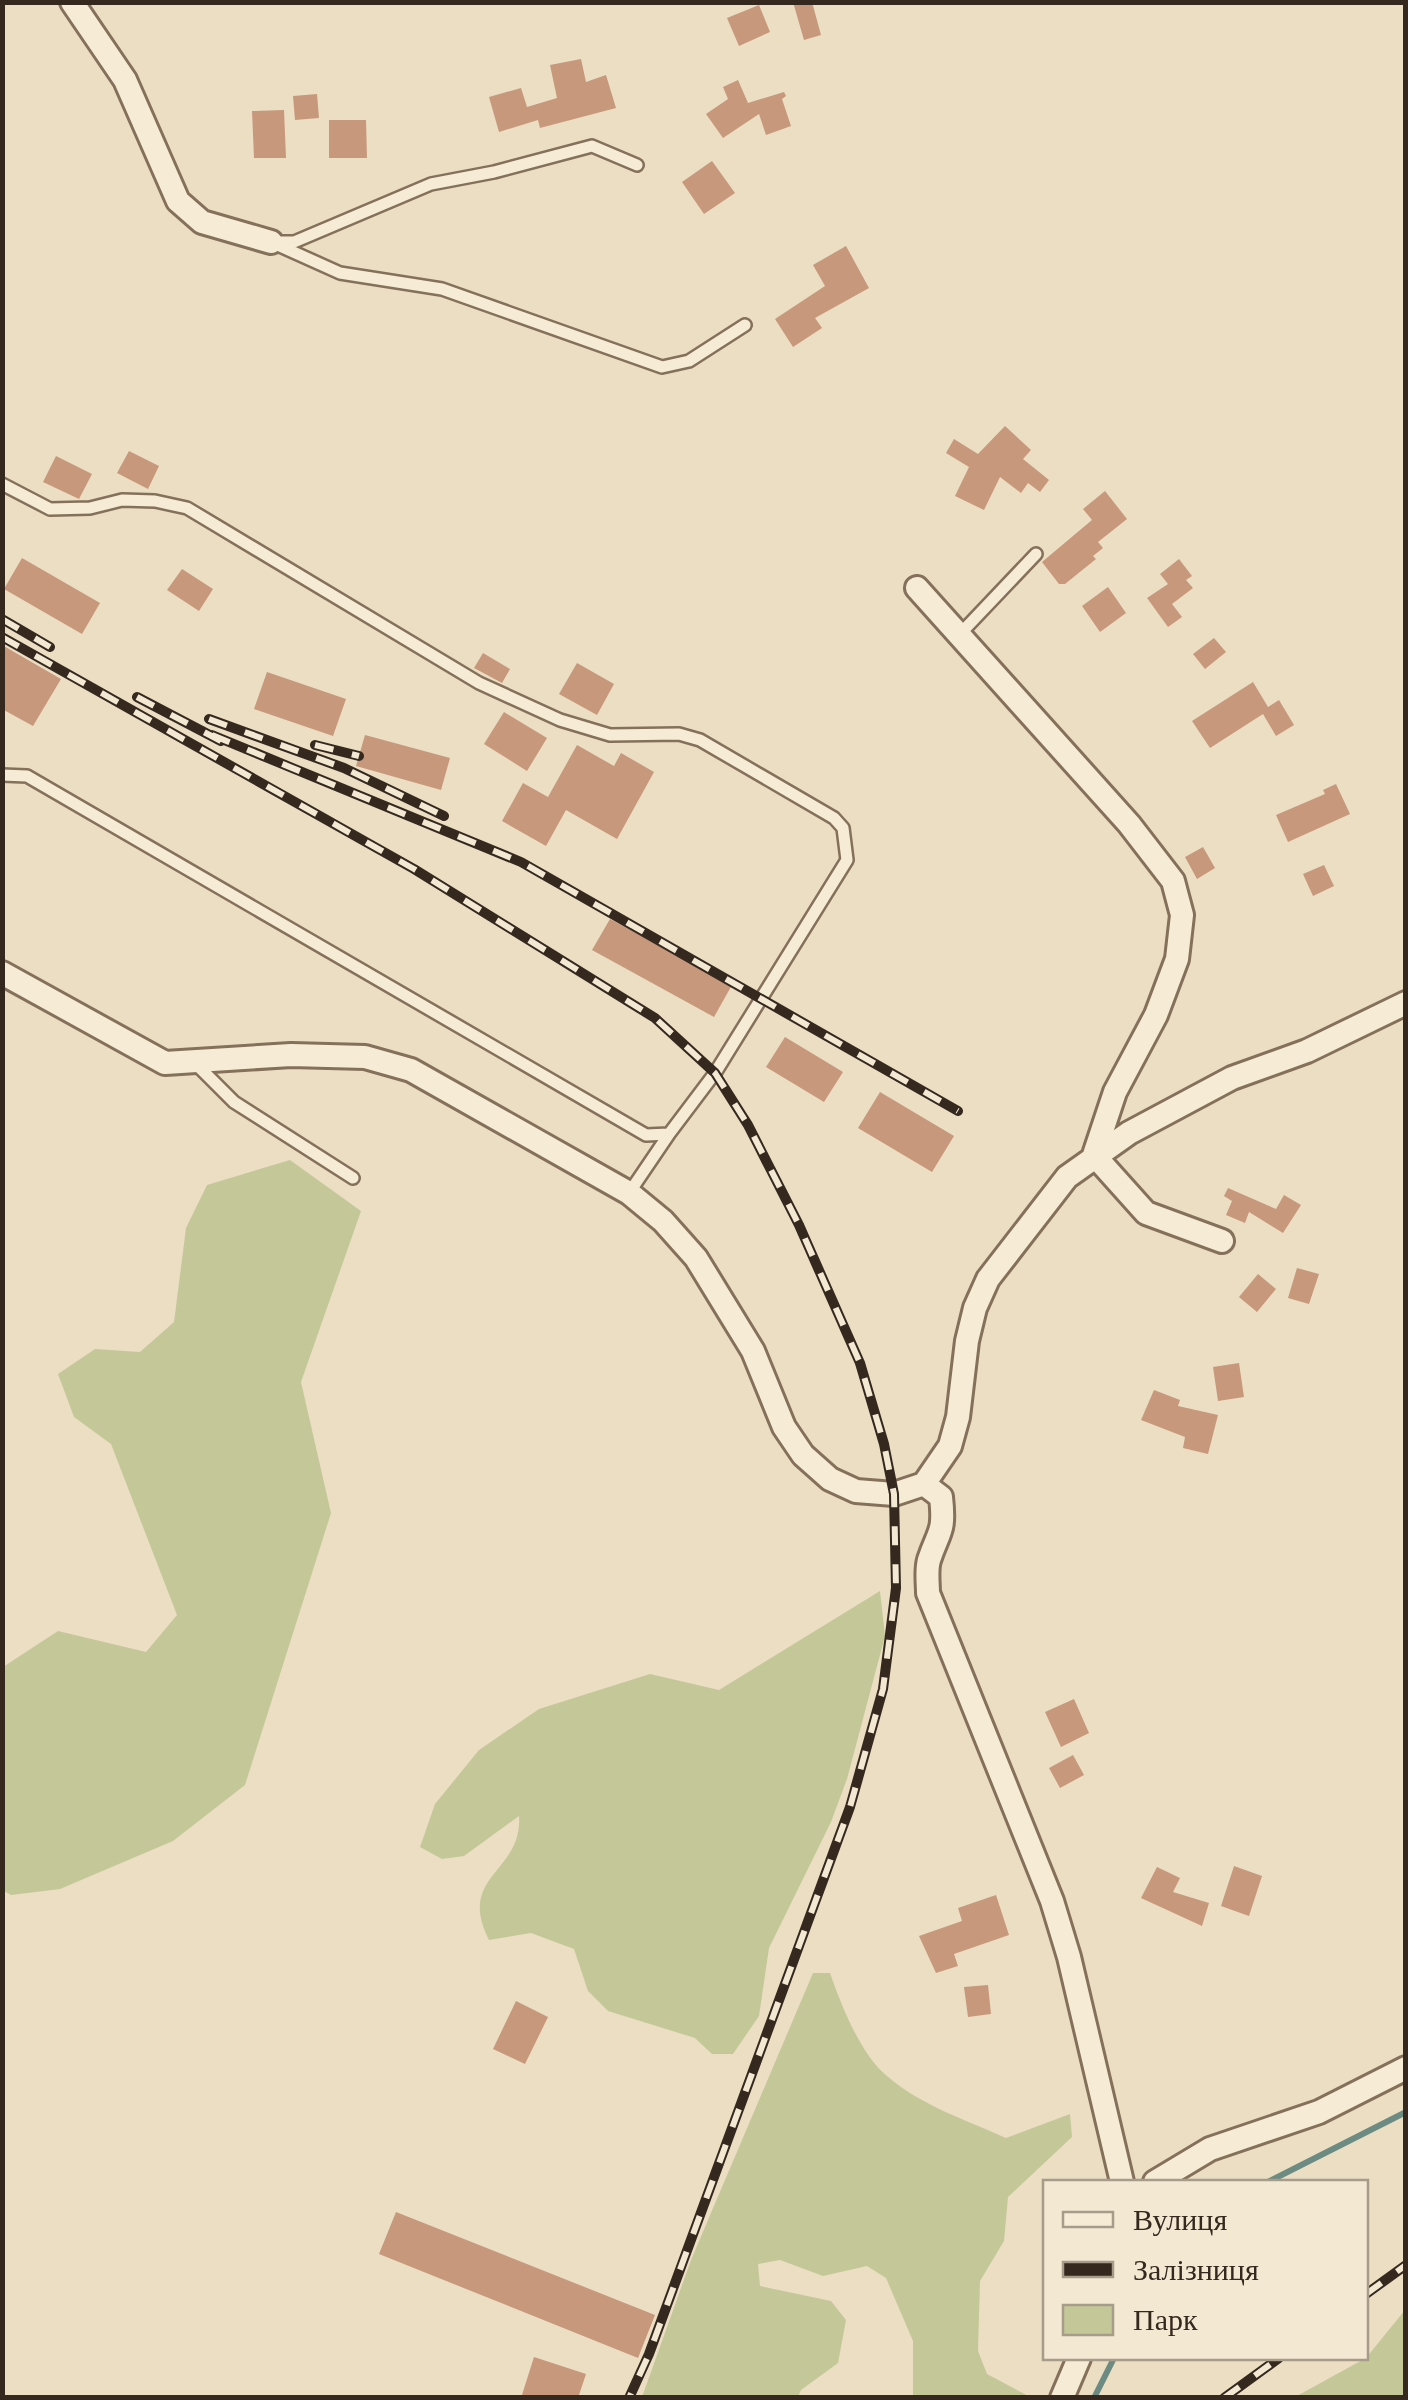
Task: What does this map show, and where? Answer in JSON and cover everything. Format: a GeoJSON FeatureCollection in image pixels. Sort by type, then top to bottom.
{"type":"FeatureCollection","features":[{"type":"Feature","properties":{"kind":"street"},"geometry":{"type":"LineString","coordinates":[[72,2],[125,80],[178,202],[202,222],[271,242]]}},
{"type":"Feature","properties":{"kind":"street"},"geometry":{"type":"LineString","coordinates":[[917,588],[1163,864],[1174,882],[1182,915],[1177,959],[1156,1015],[1115,1092],[1094,1155]]}},
{"type":"Feature","properties":{"kind":"street"},"geometry":{"type":"LineString","coordinates":[[2,973],[165,1063],[292,1055],[364,1058],[411,1070],[630,1193],[663,1221],[696,1258],[754,1351],[784,1427],[803,1455],[830,1478],[856,1491],[894,1494],[924,1484],[950,1446],[975,1308],[988,1279],[1066,1178],[1128,1132],[1232,1078],[1307,1052],[1406,1003]]}},
{"type":"Feature","properties":{"kind":"street"},"geometry":{"type":"LineString","coordinates":[[1094,1155],[1146,1214],[1222,1241]]}},
{"type":"Feature","properties":{"kind":"street"},"geometry":{"type":"LineString","coordinates":[[924,1484],[941,1497],[943,1512],[942,1534],[928,1563],[928,1593],[1052,1901],[1122,2180]]}},
{"type":"Feature","properties":{"kind":"street"},"geometry":{"type":"LineString","coordinates":[[1158,2180],[1210,2148],[1320,2112],[1406,2068]]}},
{"type":"Feature","properties":{"kind":"street"},"geometry":{"type":"LineString","coordinates":[[1062,2398],[1077,2360]]}},
{"type":"Feature","properties":{"kind":"lane"},"geometry":{"type":"LineString","coordinates":[[271,242],[294,242],[432,184],[592,146],[637,165]]}},
{"type":"Feature","properties":{"kind":"lane"},"geometry":{"type":"LineString","coordinates":[[271,242],[340,273],[442,288],[662,367],[689,361],[745,326]]}},
{"type":"Feature","properties":{"kind":"lane"},"geometry":{"type":"LineString","coordinates":[[2,484],[50,509],[90,508],[122,500],[155,501],[187,508],[479,683],[560,720],[610,735],[679,734],[700,740],[834,818],[844,828],[847,860],[715,1073],[630,1193]]}},
{"type":"Feature","properties":{"kind":"lane"},"geometry":{"type":"LineString","coordinates":[[960,634],[1036,554]]}},
{"type":"Feature","properties":{"kind":"lane"},"geometry":{"type":"LineString","coordinates":[[2,775],[27,776],[634,1129],[646,1135],[669,1134]]}},
{"type":"Feature","properties":{"kind":"lane"},"geometry":{"type":"LineString","coordinates":[[193,1061],[234,1102],[352,1178]]}},
{"type":"Feature","properties":{"kind":"green space"},"geometry":{"type":"Polygon","coordinates":[[[290,1160],[361,1211],[301,1382],[331,1513],[245,1785],[173,1841],[60,1889],[11,1895],[2,1890],[3,1667],[58,1631],[146,1652],[177,1615],[111,1444],[74,1417],[58,1374],[95,1349],[140,1352],[174,1322],[186,1228],[207,1185],[290,1160]]]}},
{"type":"Feature","properties":{"kind":"green space"},"geometry":{"type":"Polygon","coordinates":[[[880,1591],[885,1636],[847,1779],[831,1822],[769,1948],[759,2016],[733,2054],[712,2054],[695,2038],[608,2011],[588,1991],[574,1949],[531,1933],[489,1940],[480,1901],[518,1835],[519,1816],[464,1856],[442,1859],[420,1847],[435,1804],[479,1750],[539,1709],[650,1674],[719,1690],[880,1591]]]}},
{"type":"Feature","properties":{"kind":"green space"},"geometry":{"type":"Polygon","coordinates":[[[813,1973],[830,1973],[853,2029],[878,2067],[929,2104],[1006,2138],[1070,2114],[1072,2137],[1008,2197],[1004,2241],[980,2281],[978,2351],[987,2374],[1030,2397],[913,2397],[913,2341],[886,2278],[867,2266],[823,2276],[780,2260],[758,2264],[760,2286],[831,2301],[846,2320],[838,2363],[801,2390],[798,2397],[642,2397],[691,2260],[813,1973]]]}},
{"type":"Feature","properties":{"kind":"green space"},"geometry":{"type":"Polygon","coordinates":[[[1405,2310],[1405,2397],[1295,2397],[1368,2360],[1405,2310]]]}},
{"type":"Feature","properties":{"kind":"building"},"geometry":{"type":"Polygon","coordinates":[[[793,2],[812,2],[821,35],[804,40],[793,2]]]}},
{"type":"Feature","properties":{"kind":"building"},"geometry":{"type":"Polygon","coordinates":[[[759,5],[770,32],[739,46],[727,18],[759,5]]]}},
{"type":"Feature","properties":{"kind":"building"},"geometry":{"type":"Polygon","coordinates":[[[581,59],[586,82],[606,75],[616,108],[540,128],[538,120],[499,132],[489,97],[521,88],[527,107],[557,98],[550,65],[581,59]]]}},
{"type":"Feature","properties":{"kind":"building"},"geometry":{"type":"Polygon","coordinates":[[[738,80],[748,103],[784,92],[786,96],[782,99],[791,126],[766,135],[759,114],[723,138],[706,114],[728,99],[723,87],[738,80]]]}},
{"type":"Feature","properties":{"kind":"building"},"geometry":{"type":"Polygon","coordinates":[[[317,94],[319,118],[295,120],[293,96],[317,94]]]}},
{"type":"Feature","properties":{"kind":"building"},"geometry":{"type":"Polygon","coordinates":[[[284,110],[286,158],[254,158],[252,111],[284,110]]]}},
{"type":"Feature","properties":{"kind":"building"},"geometry":{"type":"Polygon","coordinates":[[[329,120],[366,120],[367,158],[329,158],[329,120]]]}},
{"type":"Feature","properties":{"kind":"building"},"geometry":{"type":"Polygon","coordinates":[[[712,161],[735,193],[704,214],[682,182],[712,161]]]}},
{"type":"Feature","properties":{"kind":"building"},"geometry":{"type":"Polygon","coordinates":[[[846,246],[869,288],[815,318],[822,328],[793,347],[775,319],[825,286],[813,265],[846,246]]]}},
{"type":"Feature","properties":{"kind":"building"},"geometry":{"type":"Polygon","coordinates":[[[1005,426],[1031,450],[1023,459],[1049,480],[1040,492],[1028,483],[1021,493],[1000,477],[984,510],[955,496],[969,467],[946,453],[954,439],[978,454],[1005,426]]]}},
{"type":"Feature","properties":{"kind":"building"},"geometry":{"type":"Polygon","coordinates":[[[129,451],[159,466],[148,489],[117,473],[129,451]]]}},
{"type":"Feature","properties":{"kind":"building"},"geometry":{"type":"Polygon","coordinates":[[[56,456],[92,474],[79,499],[43,482],[56,456]]]}},
{"type":"Feature","properties":{"kind":"building"},"geometry":{"type":"Polygon","coordinates":[[[1105,491],[1127,519],[1098,542],[1103,548],[1093,556],[1096,559],[1065,584],[1059,584],[1042,562],[1092,520],[1083,509],[1105,491]]]}},
{"type":"Feature","properties":{"kind":"building"},"geometry":{"type":"Polygon","coordinates":[[[22,558],[100,603],[82,634],[4,589],[22,558]]]}},
{"type":"Feature","properties":{"kind":"building"},"geometry":{"type":"Polygon","coordinates":[[[1179,559],[1192,576],[1186,580],[1193,588],[1172,604],[1182,617],[1168,627],[1147,598],[1168,584],[1160,574],[1179,559]]]}},
{"type":"Feature","properties":{"kind":"building"},"geometry":{"type":"Polygon","coordinates":[[[182,569],[213,589],[199,611],[167,590],[182,569]]]}},
{"type":"Feature","properties":{"kind":"building"},"geometry":{"type":"Polygon","coordinates":[[[1108,587],[1126,613],[1100,632],[1082,606],[1108,587]]]}},
{"type":"Feature","properties":{"kind":"building"},"geometry":{"type":"Polygon","coordinates":[[[1214,638],[1226,652],[1205,669],[1193,654],[1214,638]]]}},
{"type":"Feature","properties":{"kind":"building"},"geometry":{"type":"Polygon","coordinates":[[[2,645],[61,679],[33,726],[2,709],[2,645]]]}},
{"type":"Feature","properties":{"kind":"building"},"geometry":{"type":"Polygon","coordinates":[[[483,653],[510,669],[502,683],[474,668],[483,653]]]}},
{"type":"Feature","properties":{"kind":"building"},"geometry":{"type":"Polygon","coordinates":[[[577,663],[614,684],[597,715],[559,694],[577,663]]]}},
{"type":"Feature","properties":{"kind":"building"},"geometry":{"type":"Polygon","coordinates":[[[267,672],[346,699],[333,736],[254,709],[267,672]]]}},
{"type":"Feature","properties":{"kind":"building"},"geometry":{"type":"Polygon","coordinates":[[[1253,682],[1268,707],[1279,700],[1294,725],[1276,736],[1263,714],[1210,748],[1192,721],[1253,682]]]}},
{"type":"Feature","properties":{"kind":"building"},"geometry":{"type":"Polygon","coordinates":[[[504,712],[547,738],[527,771],[484,744],[504,712]]]}},
{"type":"Feature","properties":{"kind":"building"},"geometry":{"type":"Polygon","coordinates":[[[365,735],[450,758],[441,790],[356,766],[365,735]]]}},
{"type":"Feature","properties":{"kind":"building"},"geometry":{"type":"Polygon","coordinates":[[[577,745],[614,766],[621,753],[654,772],[617,839],[566,810],[546,846],[502,821],[523,783],[548,797],[577,745]]]}},
{"type":"Feature","properties":{"kind":"building"},"geometry":{"type":"Polygon","coordinates":[[[1336,784],[1350,814],[1288,842],[1276,815],[1325,794],[1323,790],[1336,784]]]}},
{"type":"Feature","properties":{"kind":"building"},"geometry":{"type":"Polygon","coordinates":[[[1203,847],[1215,868],[1197,879],[1185,857],[1203,847]]]}},
{"type":"Feature","properties":{"kind":"building"},"geometry":{"type":"Polygon","coordinates":[[[1324,865],[1334,886],[1313,896],[1303,874],[1324,865]]]}},
{"type":"Feature","properties":{"kind":"building"},"geometry":{"type":"Polygon","coordinates":[[[610,919],[732,985],[714,1017],[592,950],[610,919]]]}},
{"type":"Feature","properties":{"kind":"building"},"geometry":{"type":"Polygon","coordinates":[[[785,1037],[843,1072],[824,1102],[766,1067],[785,1037]]]}},
{"type":"Feature","properties":{"kind":"building"},"geometry":{"type":"Polygon","coordinates":[[[880,1092],[954,1136],[932,1172],[858,1128],[880,1092]]]}},
{"type":"Feature","properties":{"kind":"building"},"geometry":{"type":"Polygon","coordinates":[[[1228,1188],[1276,1209],[1284,1195],[1301,1205],[1283,1233],[1249,1212],[1245,1223],[1226,1215],[1232,1201],[1224,1196],[1228,1188]]]}},
{"type":"Feature","properties":{"kind":"building"},"geometry":{"type":"Polygon","coordinates":[[[1297,1268],[1319,1274],[1309,1304],[1288,1298],[1297,1268]]]}},
{"type":"Feature","properties":{"kind":"building"},"geometry":{"type":"Polygon","coordinates":[[[1258,1274],[1276,1289],[1257,1312],[1239,1297],[1258,1274]]]}},
{"type":"Feature","properties":{"kind":"building"},"geometry":{"type":"Polygon","coordinates":[[[1239,1363],[1244,1397],[1218,1401],[1213,1367],[1239,1363]]]}},
{"type":"Feature","properties":{"kind":"building"},"geometry":{"type":"Polygon","coordinates":[[[1154,1390],[1180,1400],[1178,1406],[1218,1415],[1208,1454],[1183,1448],[1185,1437],[1141,1420],[1154,1390]]]}},
{"type":"Feature","properties":{"kind":"building"},"geometry":{"type":"Polygon","coordinates":[[[1074,1699],[1089,1733],[1061,1747],[1045,1712],[1074,1699]]]}},
{"type":"Feature","properties":{"kind":"building"},"geometry":{"type":"Polygon","coordinates":[[[1073,1755],[1084,1775],[1060,1788],[1049,1768],[1073,1755]]]}},
{"type":"Feature","properties":{"kind":"building"},"geometry":{"type":"Polygon","coordinates":[[[1234,1866],[1262,1876],[1249,1916],[1221,1906],[1234,1866]]]}},
{"type":"Feature","properties":{"kind":"building"},"geometry":{"type":"Polygon","coordinates":[[[1157,1867],[1180,1878],[1173,1892],[1209,1903],[1202,1926],[1141,1898],[1157,1867]]]}},
{"type":"Feature","properties":{"kind":"building"},"geometry":{"type":"Polygon","coordinates":[[[996,1895],[1009,1935],[954,1954],[958,1966],[936,1973],[919,1936],[962,1921],[958,1908],[996,1895]]]}},
{"type":"Feature","properties":{"kind":"building"},"geometry":{"type":"Polygon","coordinates":[[[988,1985],[991,2014],[968,2017],[964,1987],[988,1985]]]}},
{"type":"Feature","properties":{"kind":"building"},"geometry":{"type":"Polygon","coordinates":[[[516,2001],[548,2017],[525,2064],[493,2049],[516,2001]]]}},
{"type":"Feature","properties":{"kind":"building"},"geometry":{"type":"Polygon","coordinates":[[[396,2212],[655,2315],[638,2358],[379,2254],[396,2212]]]}},
{"type":"Feature","properties":{"kind":"building"},"geometry":{"type":"Polygon","coordinates":[[[534,2357],[586,2374],[578,2398],[521,2398],[534,2357]]]}},
{"type":"Feature","properties":{"kind":"waterway"},"geometry":{"type":"LineString","coordinates":[[1272,2180],[1406,2112]]}},
{"type":"Feature","properties":{"kind":"waterway"},"geometry":{"type":"LineString","coordinates":[[1094,2398],[1113,2360]]}},
{"type":"Feature","properties":{"kind":"railway"},"geometry":{"type":"LineString","coordinates":[[2,619],[50,647]]}},
{"type":"Feature","properties":{"kind":"railway"},"geometry":{"type":"LineString","coordinates":[[2,637],[414,869],[655,1018],[715,1073],[748,1125],[799,1225],[860,1363],[894,1494],[896,1588],[883,1689],[850,1807],[649,2354],[629,2398]]}},
{"type":"Feature","properties":{"kind":"railway"},"geometry":{"type":"LineString","coordinates":[[137,697],[221,741]]}},
{"type":"Feature","properties":{"kind":"railway"},"geometry":{"type":"LineString","coordinates":[[209,719],[344,768],[444,816]]}},
{"type":"Feature","properties":{"kind":"railway"},"geometry":{"type":"LineString","coordinates":[[212,735],[521,862],[958,1111]]}},
{"type":"Feature","properties":{"kind":"railway"},"geometry":{"type":"LineString","coordinates":[[315,745],[359,756]]}},
{"type":"Feature","properties":{"kind":"railway"},"geometry":{"type":"LineString","coordinates":[[1368,2293],[1406,2265]]}},
{"type":"Feature","properties":{"kind":"railway"},"geometry":{"type":"LineString","coordinates":[[1224,2398],[1276,2360]]}}]}
